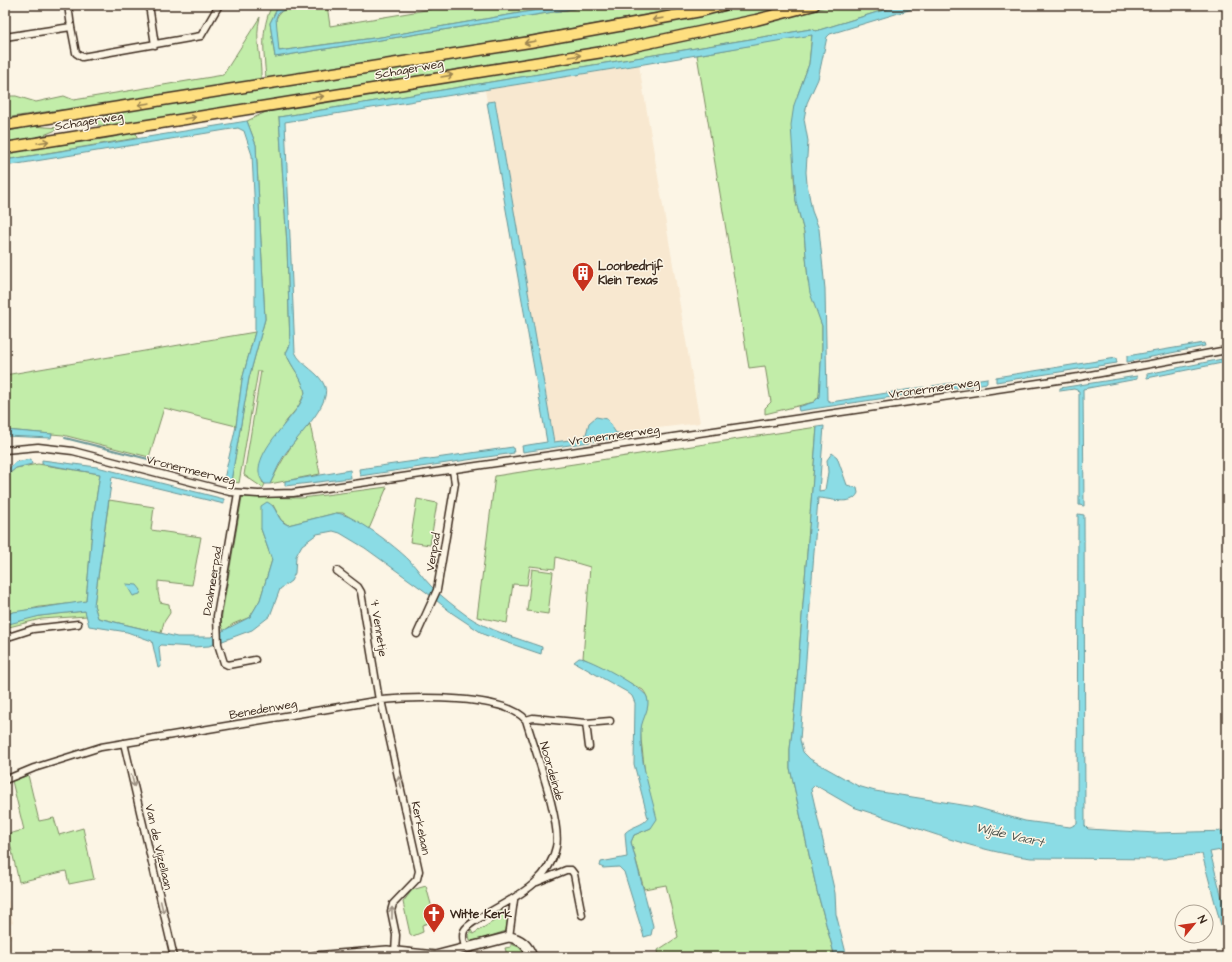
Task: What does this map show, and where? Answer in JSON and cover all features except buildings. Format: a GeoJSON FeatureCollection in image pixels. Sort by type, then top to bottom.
{"type":"FeatureCollection","features":[{"type":"Feature","properties":{"kind":"main road","name":"Schagerweg"},"geometry":{"type":"LineString","coordinates":[[5,125],[530,42],[724,5]]}},
{"type":"Feature","properties":{"kind":"main road","name":"Schagerweg"},"geometry":{"type":"LineString","coordinates":[[5,148],[615,50],[756,20],[814,5]]}},
{"type":"Feature","properties":{"kind":"street"},"geometry":{"type":"LineString","coordinates":[[68,5],[76,52],[82,57],[201,36],[218,5]]}},
{"type":"Feature","properties":{"kind":"street"},"geometry":{"type":"LineString","coordinates":[[149,5],[156,45]]}},
{"type":"Feature","properties":{"kind":"street"},"geometry":{"type":"LineString","coordinates":[[5,37],[71,26]]}},
{"type":"Feature","properties":{"kind":"street","name":"Vronermeerweg"},"geometry":{"type":"LineString","coordinates":[[5,450],[38,448],[69,450],[238,493],[293,493],[453,471],[1080,377],[1227,350]]}},
{"type":"Feature","properties":{"kind":"street","name":"Venpad"},"geometry":{"type":"LineString","coordinates":[[417,634],[437,590],[456,483],[453,471]]}},
{"type":"Feature","properties":{"kind":"street","name":"Daalmeerpad"},"geometry":{"type":"LineString","coordinates":[[238,493],[217,616],[218,644],[224,663],[228,666],[255,660]]}},
{"type":"Feature","properties":{"kind":"street","name":"'t Vennetje"},"geometry":{"type":"LineString","coordinates":[[337,571],[358,587],[362,592],[380,700]]}},
{"type":"Feature","properties":{"kind":"street"},"geometry":{"type":"LineString","coordinates":[[5,638],[33,629],[78,624]]}},
{"type":"Feature","properties":{"kind":"street","name":"Benedenweg"},"geometry":{"type":"LineString","coordinates":[[5,780],[34,768],[96,748],[380,700],[429,697],[467,701],[498,706],[518,713],[526,720]]}},
{"type":"Feature","properties":{"kind":"street","name":"Kerkelaan"},"geometry":{"type":"LineString","coordinates":[[380,700],[419,872],[417,879],[393,904],[391,911],[396,935],[395,952]]}},
{"type":"Feature","properties":{"kind":"street"},"geometry":{"type":"LineString","coordinates":[[526,720],[533,718],[586,723],[610,721]]}},
{"type":"Feature","properties":{"kind":"street","name":"Noordeinde"},"geometry":{"type":"LineString","coordinates":[[466,949],[463,936],[467,927],[493,910],[514,900],[535,883],[546,870],[554,856],[558,835],[557,826],[526,720]]}},
{"type":"Feature","properties":{"kind":"street"},"geometry":{"type":"LineString","coordinates":[[586,723],[589,747]]}},
{"type":"Feature","properties":{"kind":"street","name":"Van de Vijzellaan"},"geometry":{"type":"LineString","coordinates":[[124,743],[174,957]]}},
{"type":"Feature","properties":{"kind":"street","name":"Noordeinde"},"geometry":{"type":"LineString","coordinates":[[535,883],[566,870],[571,870],[574,874],[582,915]]}},
{"type":"Feature","properties":{"kind":"street"},"geometry":{"type":"LineString","coordinates":[[509,937],[514,900]]}},
{"type":"Feature","properties":{"kind":"street"},"geometry":{"type":"LineString","coordinates":[[314,957],[395,952],[435,956],[509,937],[520,940],[524,943],[532,957]]}},
{"type":"Feature","properties":{"kind":"shaded area"},"geometry":{"type":"Polygon","coordinates":[[[639,65],[700,423],[616,433],[610,422],[604,418],[596,417],[589,423],[585,438],[554,442],[495,101],[487,102],[485,90],[639,65]]]}},
{"type":"Feature","properties":{"kind":"shaded area"},"geometry":{"type":"Polygon","coordinates":[[[5,883],[13,923],[10,924],[12,936],[9,940],[11,950],[5,951],[5,883]]]}},
{"type":"Feature","properties":{"kind":"green space"},"geometry":{"type":"Polygon","coordinates":[[[272,5],[279,5],[270,23],[275,57],[597,5],[699,5],[525,37],[266,79],[264,32],[268,14],[272,5]]]}},
{"type":"Feature","properties":{"kind":"green space"},"geometry":{"type":"Polygon","coordinates":[[[287,5],[327,5],[330,26],[432,9],[432,5],[566,5],[381,37],[278,51],[275,26],[278,16],[281,11],[287,8],[287,5]]]}},
{"type":"Feature","properties":{"kind":"green space"},"geometry":{"type":"Polygon","coordinates":[[[750,5],[800,5],[682,32],[572,53],[502,62],[112,126],[85,124],[117,112],[697,17],[750,5]]]}},
{"type":"Feature","properties":{"kind":"green space"},"geometry":{"type":"Polygon","coordinates":[[[832,5],[900,5],[816,31],[811,29],[279,117],[287,245],[290,345],[286,353],[302,382],[305,393],[298,407],[284,424],[262,482],[265,484],[263,488],[244,475],[261,371],[258,371],[239,483],[231,481],[249,378],[265,319],[256,145],[247,121],[270,110],[649,47],[760,25],[832,5]]]}},
{"type":"Feature","properties":{"kind":"green space"},"geometry":{"type":"Polygon","coordinates":[[[260,17],[258,26],[258,41],[261,80],[93,107],[5,118],[5,96],[16,96],[36,102],[64,96],[74,100],[223,75],[260,17]]]}},
{"type":"Feature","properties":{"kind":"green space"},"geometry":{"type":"Polygon","coordinates":[[[812,34],[809,64],[798,94],[794,176],[796,202],[804,232],[808,280],[822,326],[819,396],[814,402],[765,414],[765,408],[771,402],[765,366],[749,368],[697,55],[812,34]]]}},
{"type":"Feature","properties":{"kind":"green space"},"geometry":{"type":"Polygon","coordinates":[[[31,126],[61,128],[34,139],[5,144],[5,132],[31,126]]]}},
{"type":"Feature","properties":{"kind":"green space"},"geometry":{"type":"Polygon","coordinates":[[[136,132],[137,138],[5,160],[5,152],[120,136],[136,132]]]}},
{"type":"Feature","properties":{"kind":"green space"},"geometry":{"type":"Polygon","coordinates":[[[255,332],[242,380],[236,426],[164,408],[149,457],[63,435],[5,430],[5,375],[255,332]]]}},
{"type":"Feature","properties":{"kind":"green space"},"geometry":{"type":"Polygon","coordinates":[[[310,424],[320,474],[270,484],[292,445],[310,424]]]}},
{"type":"Feature","properties":{"kind":"green space"},"geometry":{"type":"Polygon","coordinates":[[[817,427],[795,705],[790,749],[790,768],[817,891],[835,957],[659,957],[658,950],[678,937],[666,885],[644,889],[631,842],[634,835],[651,828],[641,739],[641,726],[648,703],[646,695],[643,690],[583,658],[590,567],[556,557],[555,569],[530,566],[527,585],[513,584],[507,623],[477,617],[495,476],[817,427]]]}},
{"type":"Feature","properties":{"kind":"green space"},"geometry":{"type":"Polygon","coordinates":[[[38,464],[100,474],[93,519],[86,602],[40,607],[5,615],[5,477],[16,468],[38,464]]]}},
{"type":"Feature","properties":{"kind":"green space"},"geometry":{"type":"Polygon","coordinates":[[[387,487],[369,529],[343,513],[336,513],[288,525],[281,520],[273,505],[261,529],[272,560],[260,600],[250,617],[233,624],[224,631],[221,624],[222,614],[242,497],[302,498],[387,487]]]}},
{"type":"Feature","properties":{"kind":"green space"},"geometry":{"type":"Polygon","coordinates":[[[417,499],[437,503],[430,545],[410,542],[417,499]]]}},
{"type":"Feature","properties":{"kind":"green space"},"geometry":{"type":"Polygon","coordinates":[[[109,500],[154,507],[151,530],[201,537],[192,585],[158,581],[160,602],[169,604],[170,613],[164,622],[161,633],[98,618],[94,605],[109,500]]]}},
{"type":"Feature","properties":{"kind":"green space"},"geometry":{"type":"Polygon","coordinates":[[[532,569],[553,572],[548,614],[527,611],[532,569]]]}},
{"type":"Feature","properties":{"kind":"green space"},"geometry":{"type":"Polygon","coordinates":[[[85,611],[87,616],[41,619],[5,628],[5,625],[24,619],[45,615],[85,611]]]}},
{"type":"Feature","properties":{"kind":"green space"},"geometry":{"type":"Polygon","coordinates":[[[28,775],[39,821],[54,818],[59,835],[83,828],[94,879],[69,884],[66,871],[19,882],[8,834],[24,830],[12,781],[28,775]]]}},
{"type":"Feature","properties":{"kind":"green space"},"geometry":{"type":"Polygon","coordinates":[[[426,886],[435,919],[434,921],[422,925],[423,932],[413,936],[410,934],[403,902],[412,890],[426,886]]]}},
{"type":"Feature","properties":{"kind":"green space"},"geometry":{"type":"Polygon","coordinates":[[[501,910],[508,916],[506,931],[475,941],[470,940],[469,935],[471,930],[473,934],[499,918],[496,912],[501,910]]]}},
{"type":"Feature","properties":{"kind":"green space"},"geometry":{"type":"Polygon","coordinates":[[[511,944],[519,947],[527,957],[515,957],[514,953],[507,955],[505,948],[511,947],[511,944]]]}},
{"type":"Feature","properties":{"kind":"water"},"geometry":{"type":"Polygon","coordinates":[[[279,5],[287,6],[286,9],[278,13],[276,18],[279,51],[381,37],[566,5],[597,5],[275,57],[270,23],[279,5]]]}},
{"type":"Feature","properties":{"kind":"water"},"geometry":{"type":"Polygon","coordinates":[[[900,5],[925,5],[830,34],[827,37],[818,79],[807,103],[804,119],[808,141],[806,172],[812,211],[819,229],[825,289],[827,400],[831,402],[924,387],[925,392],[799,411],[798,407],[814,402],[819,397],[822,348],[822,326],[810,293],[804,232],[796,202],[791,125],[794,105],[809,64],[812,35],[644,64],[285,122],[295,352],[298,357],[323,382],[325,394],[323,403],[318,412],[283,457],[270,484],[265,484],[260,476],[259,466],[263,455],[269,444],[293,414],[305,393],[302,382],[286,353],[290,345],[287,245],[279,117],[811,29],[816,31],[900,5]]]}},
{"type":"Feature","properties":{"kind":"water"},"geometry":{"type":"Polygon","coordinates":[[[495,101],[554,442],[585,438],[589,423],[596,417],[607,419],[616,433],[622,433],[623,437],[523,452],[522,446],[547,442],[487,102],[495,101]]]}},
{"type":"Feature","properties":{"kind":"water"},"geometry":{"type":"Polygon","coordinates":[[[247,121],[256,145],[265,319],[249,378],[231,481],[224,479],[236,426],[242,380],[255,332],[255,214],[252,155],[244,131],[238,128],[5,166],[5,160],[247,121]]]}},
{"type":"Feature","properties":{"kind":"water"},"geometry":{"type":"Polygon","coordinates":[[[1204,343],[1205,346],[1127,362],[1127,356],[1204,343]]]}},
{"type":"Feature","properties":{"kind":"water"},"geometry":{"type":"Polygon","coordinates":[[[1116,358],[1117,363],[996,382],[996,377],[1116,358]]]}},
{"type":"Feature","properties":{"kind":"water"},"geometry":{"type":"Polygon","coordinates":[[[1227,358],[1227,362],[1147,378],[1147,374],[1227,358]]]}},
{"type":"Feature","properties":{"kind":"water"},"geometry":{"type":"Polygon","coordinates":[[[1137,376],[1137,379],[1083,389],[1084,506],[1079,505],[1079,391],[1074,389],[1060,391],[1060,388],[1137,376]]]}},
{"type":"Feature","properties":{"kind":"water"},"geometry":{"type":"Polygon","coordinates":[[[987,378],[987,383],[933,392],[932,386],[987,378]]]}},
{"type":"Feature","properties":{"kind":"water","name":"Wijde Vaart"},"geometry":{"type":"Polygon","coordinates":[[[824,426],[819,491],[825,490],[828,472],[827,460],[832,453],[837,457],[847,485],[857,488],[858,493],[851,500],[846,501],[818,498],[800,740],[803,752],[810,759],[858,786],[875,791],[975,807],[1025,821],[1070,827],[1077,824],[1078,514],[1084,515],[1085,826],[1088,829],[1156,833],[1227,831],[1227,849],[1210,852],[1227,917],[1227,948],[1202,854],[1165,859],[1031,858],[1010,855],[949,839],[853,807],[815,785],[811,789],[835,893],[836,914],[847,957],[835,957],[817,891],[790,768],[790,749],[795,705],[817,427],[824,426]]]}},
{"type":"Feature","properties":{"kind":"water"},"geometry":{"type":"Polygon","coordinates":[[[5,430],[52,434],[51,438],[5,436],[5,430]]]}},
{"type":"Feature","properties":{"kind":"water"},"geometry":{"type":"Polygon","coordinates":[[[513,447],[514,453],[360,476],[359,469],[513,447]]]}},
{"type":"Feature","properties":{"kind":"water"},"geometry":{"type":"Polygon","coordinates":[[[31,459],[32,464],[16,468],[5,477],[5,473],[15,462],[31,459]]]}},
{"type":"Feature","properties":{"kind":"water"},"geometry":{"type":"Polygon","coordinates":[[[42,460],[97,467],[224,499],[224,504],[112,477],[94,605],[98,618],[177,637],[211,637],[250,617],[260,600],[272,560],[261,529],[261,506],[267,502],[271,504],[281,520],[288,525],[336,513],[344,515],[364,525],[403,554],[435,590],[466,615],[494,630],[542,647],[541,654],[485,635],[452,613],[426,592],[365,548],[340,533],[333,531],[317,534],[302,545],[296,556],[295,573],[291,581],[280,589],[270,616],[252,630],[209,646],[193,647],[161,645],[159,647],[161,667],[158,668],[152,641],[127,632],[89,626],[85,611],[40,616],[5,625],[5,615],[13,612],[86,601],[93,519],[100,474],[42,464],[42,460]]]}},
{"type":"Feature","properties":{"kind":"water"},"geometry":{"type":"Polygon","coordinates":[[[350,470],[351,478],[285,486],[285,481],[350,470]]]}},
{"type":"Feature","properties":{"kind":"water"},"geometry":{"type":"Polygon","coordinates":[[[126,584],[137,585],[141,590],[140,594],[133,596],[126,584]]]}},
{"type":"Feature","properties":{"kind":"water"},"geometry":{"type":"Polygon","coordinates":[[[579,658],[616,674],[637,687],[644,693],[648,701],[641,729],[641,741],[643,763],[657,819],[651,828],[634,835],[631,842],[653,926],[651,935],[644,937],[624,872],[619,867],[603,868],[600,866],[601,862],[627,857],[625,833],[643,823],[648,818],[634,764],[635,703],[632,696],[627,692],[574,662],[579,658]]]}},
{"type":"Feature","properties":{"kind":"waterway"},"geometry":{"type":"LineString","coordinates":[[65,438],[156,461]]}},
{"type":"Feature","properties":{"kind":"place","name":"Loonbedrijf Klein Texas"},"geometry":{"type":"Point","coordinates":[583,292]}},
{"type":"Feature","properties":{"kind":"place","name":"Witte Kerk"},"geometry":{"type":"Point","coordinates":[434,934]}}]}
